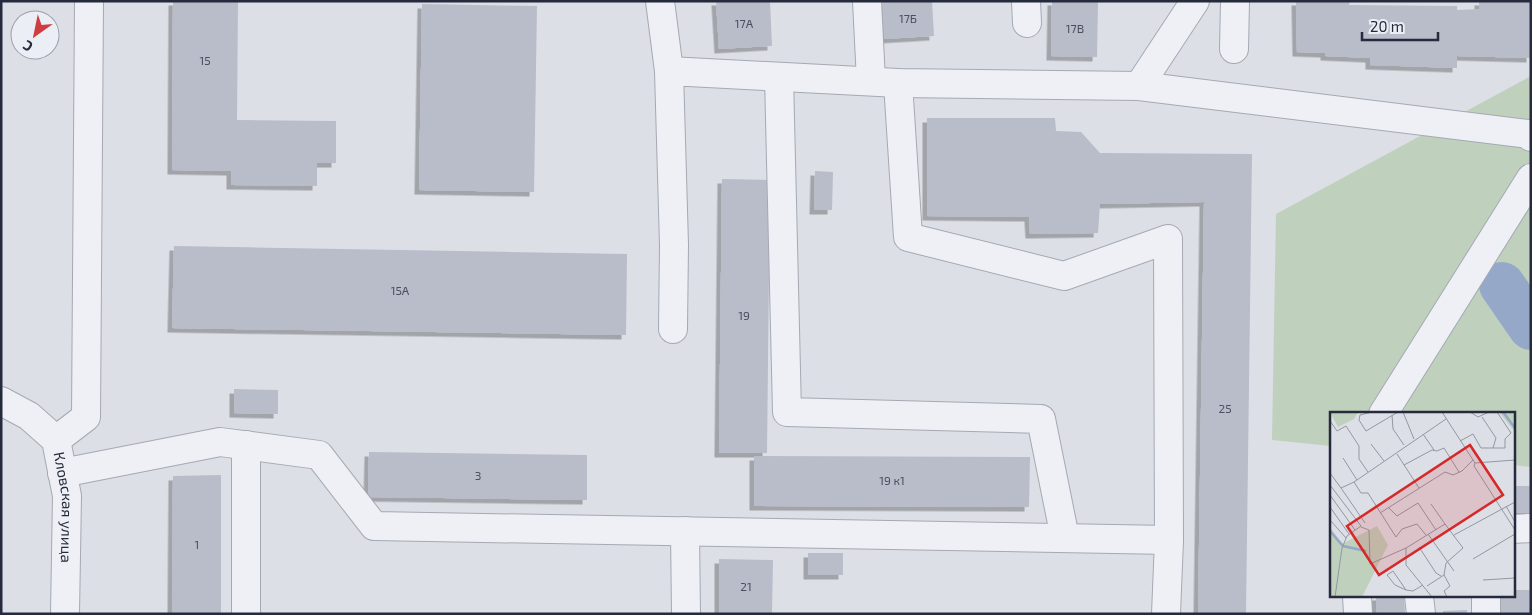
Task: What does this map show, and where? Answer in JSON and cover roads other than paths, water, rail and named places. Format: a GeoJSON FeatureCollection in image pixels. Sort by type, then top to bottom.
{"type":"FeatureCollection","features":[{"type":"Feature","properties":{"kind":"street"},"geometry":{"type":"LineString","coordinates":[[56,440],[86,417],[89,1]]}},
{"type":"Feature","properties":{"kind":"street"},"geometry":{"type":"LineString","coordinates":[[660,1],[669,71],[674,245],[673,330]]}},
{"type":"Feature","properties":{"kind":"street"},"geometry":{"type":"LineString","coordinates":[[867,1],[871,81]]}},
{"type":"Feature","properties":{"kind":"street"},"geometry":{"type":"LineString","coordinates":[[1139,86],[1195,1]]}},
{"type":"Feature","properties":{"kind":"street"},"geometry":{"type":"LineString","coordinates":[[1234,49],[1235,1]]}},
{"type":"Feature","properties":{"kind":"street"},"geometry":{"type":"LineString","coordinates":[[669,71],[898,83],[1139,86],[1528,134],[1531,137]]}},
{"type":"Feature","properties":{"kind":"street"},"geometry":{"type":"LineString","coordinates":[[780,77],[787,412],[1041,420],[1065,538]]}},
{"type":"Feature","properties":{"kind":"street"},"geometry":{"type":"LineString","coordinates":[[898,83],[908,237],[1064,276],[1168,239],[1169,540],[1166,614]]}},
{"type":"Feature","properties":{"kind":"street"},"geometry":{"type":"LineString","coordinates":[[1384,412],[1531,178]]}},
{"type":"Feature","properties":{"kind":"street","name":"Кловская улица"},"geometry":{"type":"LineString","coordinates":[[1,401],[29,416],[56,440],[67,496],[65,614]]}},
{"type":"Feature","properties":{"kind":"street"},"geometry":{"type":"LineString","coordinates":[[62,473],[220,442],[319,455],[374,526],[1169,540]]}},
{"type":"Feature","properties":{"kind":"street"},"geometry":{"type":"LineString","coordinates":[[246,445],[246,614]]}},
{"type":"Feature","properties":{"kind":"street"},"geometry":{"type":"LineString","coordinates":[[1514,529],[1531,528]]}},
{"type":"Feature","properties":{"kind":"street"},"geometry":{"type":"LineString","coordinates":[[685,531],[686,614]]}},
{"type":"Feature","properties":{"kind":"street"},"geometry":{"type":"LineString","coordinates":[[1357,598],[1358,614]]}},
{"type":"Feature","properties":{"kind":"street"},"geometry":{"type":"LineString","coordinates":[[1420,598],[1420,614]]}},
{"type":"Feature","properties":{"kind":"street"},"geometry":{"type":"LineString","coordinates":[[1486,598],[1486,614]]}},
{"type":"Feature","properties":{"kind":"waterway"},"geometry":{"type":"LineString","coordinates":[[1502,285],[1531,327]]}}]}
